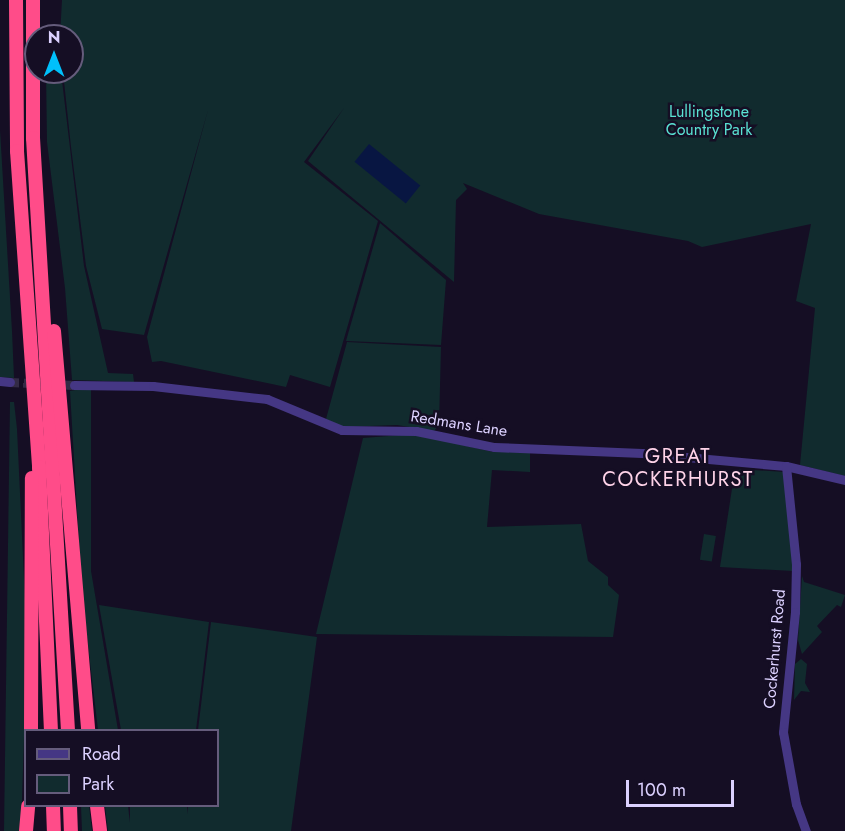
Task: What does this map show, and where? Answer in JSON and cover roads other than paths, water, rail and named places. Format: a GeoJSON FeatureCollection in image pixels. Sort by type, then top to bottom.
{"type":"FeatureCollection","features":[{"type":"Feature","properties":{"kind":"highway"},"geometry":{"type":"LineString","coordinates":[[16,0],[17,151],[36,429],[51,729]]}},
{"type":"Feature","properties":{"kind":"highway"},"geometry":{"type":"LineString","coordinates":[[33,0],[33,138],[68,729]]}},
{"type":"Feature","properties":{"kind":"highway"},"geometry":{"type":"LineString","coordinates":[[44,301],[58,352],[72,581],[88,729]]}},
{"type":"Feature","properties":{"kind":"highway"},"geometry":{"type":"LineString","coordinates":[[32,729],[30,514],[36,429]]}},
{"type":"Feature","properties":{"kind":"highway"},"geometry":{"type":"LineString","coordinates":[[26,831],[28,807]]}},
{"type":"Feature","properties":{"kind":"highway"},"geometry":{"type":"LineString","coordinates":[[53,807],[54,831]]}},
{"type":"Feature","properties":{"kind":"highway"},"geometry":{"type":"LineString","coordinates":[[70,807],[71,831]]}},
{"type":"Feature","properties":{"kind":"highway"},"geometry":{"type":"LineString","coordinates":[[97,807],[100,831]]}},
{"type":"Feature","properties":{"kind":"street","name":"Redmans Lane"},"geometry":{"type":"LineString","coordinates":[[74,385],[153,386],[267,399],[342,430],[416,431],[494,447],[642,453],[786,466],[845,480]]}},
{"type":"Feature","properties":{"kind":"street","name":"Cockerhurst Road"},"geometry":{"type":"LineString","coordinates":[[786,466],[795,602],[783,732],[794,795],[806,831]]}},
{"type":"Feature","properties":{"kind":"water"},"geometry":{"type":"Polygon","coordinates":[[[369,144],[420,186],[406,203],[355,162],[369,144]]]}},
{"type":"Feature","properties":{"kind":"tunnel"},"geometry":{"type":"LineString","coordinates":[[10,382],[74,385]]}},
{"type":"Feature","properties":{"kind":"district","name":"GREAT COCKERHURST"},"geometry":{"type":"Point","coordinates":[678,468]}},
{"type":"Feature","properties":{"kind":"park label","name":"Lullingstone Country Park"},"geometry":{"type":"Point","coordinates":[709,121]}}]}
